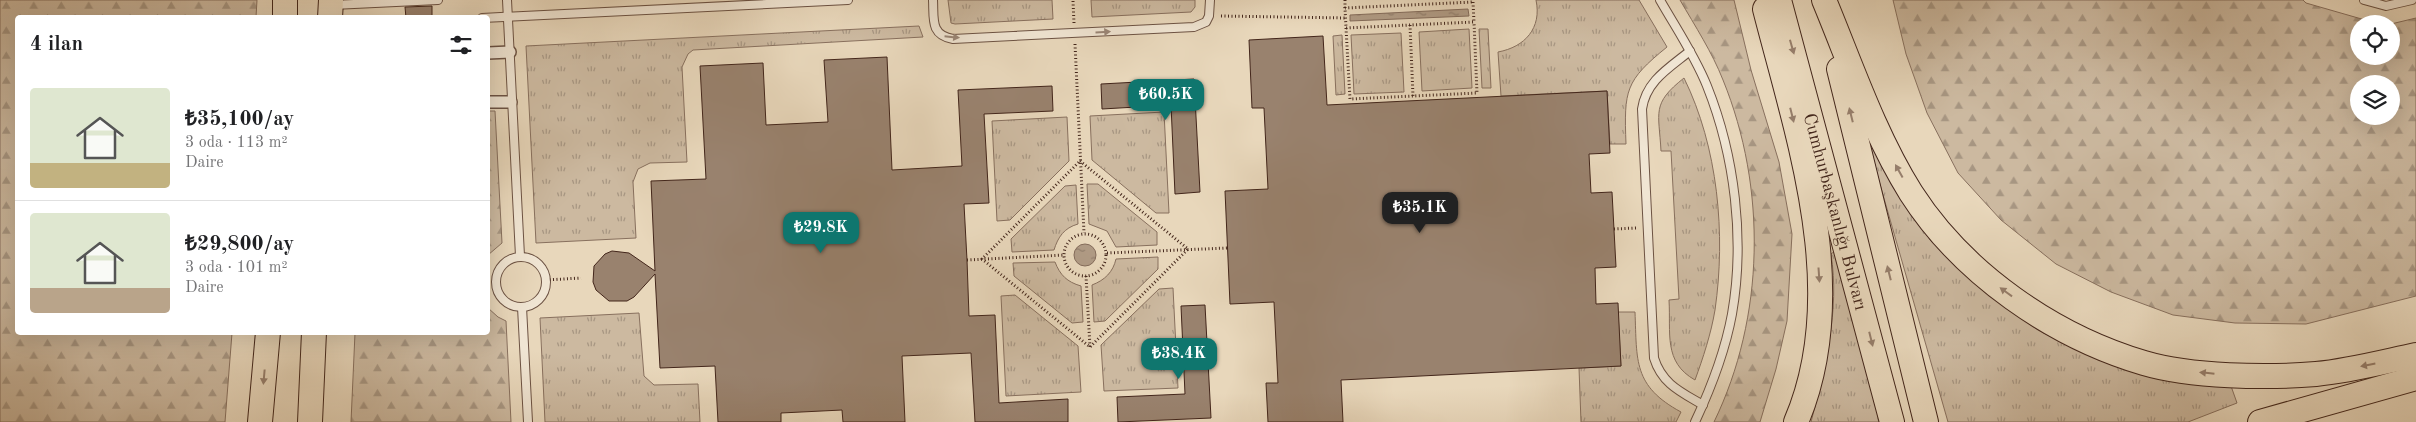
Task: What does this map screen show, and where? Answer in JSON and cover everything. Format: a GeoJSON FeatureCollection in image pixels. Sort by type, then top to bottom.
{"type":"FeatureCollection","features":[{"type":"Feature","properties":{"kind":"main road"},"geometry":{"type":"LineString","coordinates":[[285,0],[285,15]]}},
{"type":"Feature","properties":{"kind":"main road"},"geometry":{"type":"LineString","coordinates":[[1762,0],[1810,195],[1820,276],[1820,312],[1816,348],[1809,384],[1796,422]]}},
{"type":"Feature","properties":{"kind":"main road","name":"Cumhurbaşkanlığı Bulvarı"},"geometry":{"type":"LineString","coordinates":[[1779,0],[1892,422]]}},
{"type":"Feature","properties":{"kind":"main road"},"geometry":{"type":"LineString","coordinates":[[1823,0],[1887,149],[1911,193],[1940,232],[1975,266],[2003,290],[2046,320],[2093,344],[2145,364],[2206,373],[2239,375],[2317,374],[2416,355]]}},
{"type":"Feature","properties":{"kind":"main road","name":"Cumhurbaşkanlığı Bulvarı"},"geometry":{"type":"LineString","coordinates":[[1823,0],[1926,422]]}},
{"type":"Feature","properties":{"kind":"main road"},"geometry":{"type":"LineString","coordinates":[[260,422],[268,335]]}},
{"type":"Feature","properties":{"kind":"main road"},"geometry":{"type":"LineString","coordinates":[[310,422],[314,335]]}},
{"type":"Feature","properties":{"kind":"main road"},"geometry":{"type":"LineString","coordinates":[[2260,422],[2416,378]]}},
{"type":"Feature","properties":{"kind":"street"},"geometry":{"type":"LineString","coordinates":[[490,53],[510,52]]}},
{"type":"Feature","properties":{"kind":"street"},"geometry":{"type":"LineString","coordinates":[[490,102],[511,102]]}},
{"type":"Feature","properties":{"kind":"lane"},"geometry":{"type":"LineString","coordinates":[[331,8],[438,0]]}},
{"type":"Feature","properties":{"kind":"lane"},"geometry":{"type":"LineString","coordinates":[[507,0],[520,256]]}},
{"type":"Feature","properties":{"kind":"lane"},"geometry":{"type":"LineString","coordinates":[[490,17],[848,0]]}},
{"type":"Feature","properties":{"kind":"lane"},"geometry":{"type":"LineString","coordinates":[[933,0],[936,30],[946,38],[1194,27],[1206,22],[1209,16],[1210,0]]}},
{"type":"Feature","properties":{"kind":"lane"},"geometry":{"type":"LineString","coordinates":[[1660,0],[1690,51],[1707,86],[1722,129],[1731,175],[1736,224],[1736,269],[1732,314],[1722,355],[1695,422]]}},
{"type":"Feature","properties":{"kind":"lane"},"geometry":{"type":"LineString","coordinates":[[2364,0],[2386,6],[2412,0]]}},
{"type":"Feature","properties":{"kind":"lane"},"geometry":{"type":"LineString","coordinates":[[1690,51],[1652,83],[1643,100],[1642,109],[1654,358],[1666,382],[1703,405]]}},
{"type":"Feature","properties":{"kind":"lane"},"geometry":{"type":"LineString","coordinates":[[520,256],[536,261],[542,267],[546,280],[544,292],[540,299],[522,307],[507,302],[501,297],[496,282],[502,266],[510,259],[520,256]]}},
{"type":"Feature","properties":{"kind":"lane"},"geometry":{"type":"LineString","coordinates":[[522,307],[528,422]]}},
{"type":"Feature","properties":{"kind":"path"},"geometry":{"type":"LineString","coordinates":[[1345,0],[1345,8],[1346,18],[1346,28],[1350,99],[1477,93],[1473,1],[1345,8]]}},
{"type":"Feature","properties":{"kind":"path"},"geometry":{"type":"LineString","coordinates":[[1409,0],[1409,5]]}},
{"type":"Feature","properties":{"kind":"path"},"geometry":{"type":"LineString","coordinates":[[1072,1],[1084,233]]}},
{"type":"Feature","properties":{"kind":"path"},"geometry":{"type":"LineString","coordinates":[[1209,16],[1346,18]]}},
{"type":"Feature","properties":{"kind":"path"},"geometry":{"type":"LineString","coordinates":[[1346,28],[1474,22]]}},
{"type":"Feature","properties":{"kind":"path"},"geometry":{"type":"LineString","coordinates":[[1410,25],[1413,96]]}},
{"type":"Feature","properties":{"kind":"path"},"geometry":{"type":"LineString","coordinates":[[1080,161],[1188,250]]}},
{"type":"Feature","properties":{"kind":"path"},"geometry":{"type":"LineString","coordinates":[[982,259],[1080,161]]}},
{"type":"Feature","properties":{"kind":"path"},"geometry":{"type":"LineString","coordinates":[[1614,229],[1648,227]]}},
{"type":"Feature","properties":{"kind":"path"},"geometry":{"type":"LineString","coordinates":[[1084,233],[1100,238],[1107,253],[1107,259],[1102,269],[1086,276],[1071,270],[1064,255],[1065,249],[1072,238],[1084,233]]}},
{"type":"Feature","properties":{"kind":"path"},"geometry":{"type":"LineString","coordinates":[[1107,253],[1227,248]]}},
{"type":"Feature","properties":{"kind":"path"},"geometry":{"type":"LineString","coordinates":[[1090,347],[1188,250]]}},
{"type":"Feature","properties":{"kind":"path"},"geometry":{"type":"LineString","coordinates":[[966,260],[1064,255]]}},
{"type":"Feature","properties":{"kind":"path"},"geometry":{"type":"LineString","coordinates":[[982,259],[1090,347]]}},
{"type":"Feature","properties":{"kind":"path"},"geometry":{"type":"LineString","coordinates":[[1086,276],[1090,347]]}},
{"type":"Feature","properties":{"kind":"path"},"geometry":{"type":"LineString","coordinates":[[546,280],[581,278]]}},
{"type":"Feature","properties":{"kind":"green space"},"geometry":{"type":"Polygon","coordinates":[[[0,0],[257,0],[256,15],[15,15],[15,335],[232,335],[225,422],[0,422],[0,0]]]}},
{"type":"Feature","properties":{"kind":"green space"},"geometry":{"type":"Polygon","coordinates":[[[948,0],[1052,0],[1053,19],[955,24],[951,23],[948,0]]]}},
{"type":"Feature","properties":{"kind":"green space"},"geometry":{"type":"Polygon","coordinates":[[[1091,0],[1195,0],[1195,7],[1191,12],[1092,17],[1091,0]]]}},
{"type":"Feature","properties":{"kind":"green space"},"geometry":{"type":"Polygon","coordinates":[[[1536,0],[1639,0],[1667,47],[1643,69],[1635,78],[1630,88],[1626,111],[1626,144],[1610,144],[1607,91],[1501,96],[1498,52],[1516,46],[1529,35],[1536,19],[1536,0]]]}},
{"type":"Feature","properties":{"kind":"green space"},"geometry":{"type":"Polygon","coordinates":[[[1680,0],[1734,0],[1751,70],[1779,162],[1792,234],[1787,321],[1776,369],[1760,422],[1714,422],[1731,382],[1743,339],[1751,296],[1754,252],[1753,208],[1747,164],[1737,121],[1723,80],[1709,49],[1680,0]]]}},
{"type":"Feature","properties":{"kind":"green space"},"geometry":{"type":"Polygon","coordinates":[[[1893,0],[2303,0],[2306,3],[2350,16],[2350,65],[2400,65],[2400,22],[2416,18],[2416,296],[2306,324],[2235,323],[2173,315],[2111,292],[2056,264],[2001,220],[1958,173],[1927,113],[1906,54],[1893,0]]]}},
{"type":"Feature","properties":{"kind":"green space"},"geometry":{"type":"Polygon","coordinates":[[[919,26],[923,37],[693,50],[688,54],[682,67],[687,162],[650,163],[638,169],[633,182],[636,238],[536,243],[526,46],[919,26]]]}},
{"type":"Feature","properties":{"kind":"green space"},"geometry":{"type":"Polygon","coordinates":[[[1469,29],[1472,88],[1422,91],[1419,32],[1469,29]]]}},
{"type":"Feature","properties":{"kind":"green space"},"geometry":{"type":"Polygon","coordinates":[[[1479,29],[1488,29],[1491,88],[1482,88],[1479,29]]]}},
{"type":"Feature","properties":{"kind":"green space"},"geometry":{"type":"Polygon","coordinates":[[[1401,33],[1404,92],[1354,94],[1351,35],[1401,33]]]}},
{"type":"Feature","properties":{"kind":"green space"},"geometry":{"type":"Polygon","coordinates":[[[1342,35],[1345,94],[1336,95],[1333,36],[1342,35]]]}},
{"type":"Feature","properties":{"kind":"green space"},"geometry":{"type":"Polygon","coordinates":[[[1684,78],[1696,105],[1705,133],[1712,162],[1719,221],[1720,251],[1715,310],[1695,380],[1678,365],[1671,346],[1669,300],[1679,299],[1671,151],[1661,151],[1659,118],[1659,110],[1666,95],[1684,78]]]}},
{"type":"Feature","properties":{"kind":"green space"},"geometry":{"type":"Polygon","coordinates":[[[490,111],[495,111],[502,243],[490,253],[490,111]]]}},
{"type":"Feature","properties":{"kind":"green space"},"geometry":{"type":"Polygon","coordinates":[[[1164,112],[1169,213],[1156,213],[1092,160],[1090,116],[1164,112]]]}},
{"type":"Feature","properties":{"kind":"green space"},"geometry":{"type":"Polygon","coordinates":[[[1067,117],[1069,161],[1010,220],[997,221],[992,121],[1067,117]]]}},
{"type":"Feature","properties":{"kind":"green space"},"geometry":{"type":"Polygon","coordinates":[[[1861,118],[1903,200],[1931,241],[1999,302],[2038,330],[2070,346],[2231,386],[2237,403],[2188,422],[1948,422],[1861,118]]]}},
{"type":"Feature","properties":{"kind":"green space"},"geometry":{"type":"Polygon","coordinates":[[[1087,184],[1098,184],[1157,232],[1157,245],[1116,247],[1107,231],[1089,224],[1087,184]]]}},
{"type":"Feature","properties":{"kind":"green space"},"geometry":{"type":"Polygon","coordinates":[[[1076,185],[1078,224],[1062,234],[1054,250],[1012,252],[1011,239],[1065,186],[1076,185]]]}},
{"type":"Feature","properties":{"kind":"green space"},"geometry":{"type":"Polygon","coordinates":[[[1836,250],[1887,422],[1811,422],[1830,339],[1834,297],[1831,254],[1836,250]]]}},
{"type":"Feature","properties":{"kind":"green space"},"geometry":{"type":"Polygon","coordinates":[[[1158,257],[1158,269],[1105,321],[1094,322],[1092,285],[1108,275],[1116,259],[1158,257]]]}},
{"type":"Feature","properties":{"kind":"green space"},"geometry":{"type":"Polygon","coordinates":[[[1055,262],[1059,271],[1065,277],[1081,286],[1083,322],[1072,323],[1014,276],[1013,263],[1055,262]]]}},
{"type":"Feature","properties":{"kind":"green space"},"geometry":{"type":"Polygon","coordinates":[[[1173,288],[1178,388],[1104,391],[1101,345],[1159,289],[1173,288]]]}},
{"type":"Feature","properties":{"kind":"green space"},"geometry":{"type":"Polygon","coordinates":[[[1015,295],[1078,346],[1081,392],[1006,396],[1001,296],[1015,295]]]}},
{"type":"Feature","properties":{"kind":"green space"},"geometry":{"type":"Polygon","coordinates":[[[490,310],[506,321],[511,422],[351,422],[355,335],[490,335],[490,310]]]}},
{"type":"Feature","properties":{"kind":"green space"},"geometry":{"type":"Polygon","coordinates":[[[1618,312],[1635,312],[1636,345],[1641,371],[1646,382],[1654,392],[1681,412],[1676,422],[1581,422],[1579,368],[1621,366],[1618,312]]]}},
{"type":"Feature","properties":{"kind":"green space"},"geometry":{"type":"Polygon","coordinates":[[[639,313],[644,376],[654,385],[698,384],[700,422],[545,422],[540,318],[639,313]]]}},
{"type":"Feature","properties":{"kind":"water"},"geometry":{"type":"Polygon","coordinates":[[[1468,9],[1469,16],[1350,21],[1350,15],[1468,9]]]}},
{"type":"Feature","properties":{"kind":"water"},"geometry":{"type":"Polygon","coordinates":[[[1081,244],[1089,244],[1096,251],[1096,259],[1089,266],[1081,266],[1074,259],[1074,251],[1081,244]]]}},
{"type":"Feature","properties":{"kind":"building"},"geometry":{"type":"Polygon","coordinates":[[[432,6],[432,15],[406,15],[405,7],[432,6]]]}},
{"type":"Feature","properties":{"kind":"building"},"geometry":{"type":"Polygon","coordinates":[[[1323,36],[1327,105],[1607,91],[1610,153],[1589,154],[1591,193],[1612,192],[1616,267],[1595,268],[1596,304],[1618,303],[1621,366],[1341,380],[1343,422],[1268,422],[1266,383],[1278,383],[1274,302],[1230,304],[1225,191],[1268,189],[1264,108],[1252,108],[1249,40],[1323,36]]]}},
{"type":"Feature","properties":{"kind":"building"},"geometry":{"type":"Polygon","coordinates":[[[887,57],[892,170],[962,166],[958,90],[1052,86],[1053,111],[984,114],[989,203],[964,204],[969,316],[995,315],[999,403],[1068,399],[1068,422],[975,422],[971,353],[902,356],[905,422],[843,422],[842,410],[781,413],[781,422],[718,422],[715,366],[660,368],[655,274],[634,297],[627,301],[609,301],[596,290],[593,282],[594,266],[605,254],[612,251],[629,253],[655,271],[651,181],[706,179],[700,66],[763,63],[766,125],[828,122],[824,60],[887,57]]]}},
{"type":"Feature","properties":{"kind":"building"},"geometry":{"type":"Polygon","coordinates":[[[1194,79],[1200,192],[1175,194],[1171,105],[1102,109],[1101,84],[1194,79]]]}},
{"type":"Feature","properties":{"kind":"building"},"geometry":{"type":"Polygon","coordinates":[[[1205,305],[1211,418],[1118,422],[1117,397],[1185,394],[1181,306],[1205,305]]]}}]}
